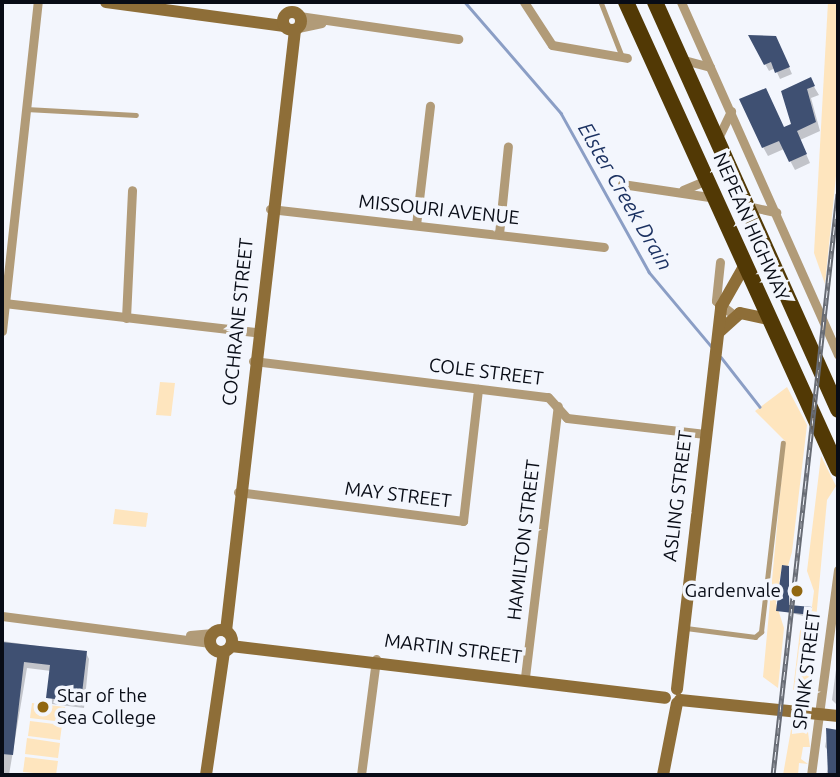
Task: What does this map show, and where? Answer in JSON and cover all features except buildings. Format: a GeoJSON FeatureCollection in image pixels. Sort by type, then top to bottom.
{"type":"FeatureCollection","features":[{"type":"Feature","properties":{"kind":"highway","name":"NEPEAN HIGHWAY"},"geometry":{"type":"LineString","coordinates":[[626,2],[838,469]]}},
{"type":"Feature","properties":{"kind":"highway","name":"NEPEAN HIGHWAY"},"geometry":{"type":"LineString","coordinates":[[655,2],[684,60],[838,410]]}},
{"type":"Feature","properties":{"kind":"highway"},"geometry":{"type":"LineString","coordinates":[[723,217],[747,206]]}},
{"type":"Feature","properties":{"kind":"street"},"geometry":{"type":"LineString","coordinates":[[2,331],[38,2]]}},
{"type":"Feature","properties":{"kind":"street"},"geometry":{"type":"LineString","coordinates":[[106,2],[258,20],[292,18],[458,38]]}},
{"type":"Feature","properties":{"kind":"street"},"geometry":{"type":"LineString","coordinates":[[524,2],[552,45],[625,57]]}},
{"type":"Feature","properties":{"kind":"street"},"geometry":{"type":"LineString","coordinates":[[681,2],[838,355]]}},
{"type":"Feature","properties":{"kind":"street","name":"COCHRANE STREET"},"geometry":{"type":"LineString","coordinates":[[206,775],[292,18]]}},
{"type":"Feature","properties":{"kind":"street"},"geometry":{"type":"LineString","coordinates":[[684,60],[710,67]]}},
{"type":"Feature","properties":{"kind":"street"},"geometry":{"type":"LineString","coordinates":[[416,225],[430,106]]}},
{"type":"Feature","properties":{"kind":"street"},"geometry":{"type":"LineString","coordinates":[[718,138],[730,111]]}},
{"type":"Feature","properties":{"kind":"street"},"geometry":{"type":"LineString","coordinates":[[499,234],[508,146]]}},
{"type":"Feature","properties":{"kind":"street"},"geometry":{"type":"LineString","coordinates":[[683,190],[707,180]]}},
{"type":"Feature","properties":{"kind":"street"},"geometry":{"type":"LineString","coordinates":[[622,184],[683,190],[716,198]]}},
{"type":"Feature","properties":{"kind":"street"},"geometry":{"type":"LineString","coordinates":[[126,318],[132,190]]}},
{"type":"Feature","properties":{"kind":"street"},"geometry":{"type":"LineString","coordinates":[[747,206],[776,212]]}},
{"type":"Feature","properties":{"kind":"street","name":"MISSOURI AVENUE"},"geometry":{"type":"LineString","coordinates":[[270,209],[604,247]]}},
{"type":"Feature","properties":{"kind":"street","name":"ASLING STREET"},"geometry":{"type":"LineString","coordinates":[[720,262],[716,299],[721,307]]}},
{"type":"Feature","properties":{"kind":"street","name":"ASLING STREET"},"geometry":{"type":"LineString","coordinates":[[663,775],[721,307],[745,265]]}},
{"type":"Feature","properties":{"kind":"street"},"geometry":{"type":"LineString","coordinates":[[2,284],[7,269]]}},
{"type":"Feature","properties":{"kind":"street"},"geometry":{"type":"LineString","coordinates":[[5,303],[256,332]]}},
{"type":"Feature","properties":{"kind":"street"},"geometry":{"type":"LineString","coordinates":[[721,307],[734,315],[769,319]]}},
{"type":"Feature","properties":{"kind":"street"},"geometry":{"type":"LineString","coordinates":[[718,334],[734,315]]}},
{"type":"Feature","properties":{"kind":"street","name":"COLE STREET"},"geometry":{"type":"LineString","coordinates":[[253,361],[548,397],[567,418],[705,435]]}},
{"type":"Feature","properties":{"kind":"street","name":"MAY STREET"},"geometry":{"type":"LineString","coordinates":[[238,492],[463,521],[478,389]]}},
{"type":"Feature","properties":{"kind":"street","name":"HAMILTON STREET"},"geometry":{"type":"LineString","coordinates":[[524,677],[558,406]]}},
{"type":"Feature","properties":{"kind":"street","name":"SPINK STREET"},"geometry":{"type":"LineString","coordinates":[[811,775],[833,648],[838,570]]}},
{"type":"Feature","properties":{"kind":"street","name":"MARTIN STREET"},"geometry":{"type":"LineString","coordinates":[[2,616],[838,716]]}},
{"type":"Feature","properties":{"kind":"street"},"geometry":{"type":"LineString","coordinates":[[361,775],[376,659]]}},
{"type":"Feature","properties":{"kind":"lane"},"geometry":{"type":"LineString","coordinates":[[601,2],[625,57]]}},
{"type":"Feature","properties":{"kind":"lane"},"geometry":{"type":"LineString","coordinates":[[26,108],[136,115]]}},
{"type":"Feature","properties":{"kind":"lane"},"geometry":{"type":"LineString","coordinates":[[681,627],[755,637],[761,632],[783,443]]}},
{"type":"Feature","properties":{"kind":"shaded area"},"geometry":{"type":"Polygon","coordinates":[[[828,2],[837,2],[838,156],[825,284],[814,253],[828,2]]]}},
{"type":"Feature","properties":{"kind":"shaded area"},"geometry":{"type":"Polygon","coordinates":[[[160,382],[175,383],[171,416],[156,415],[160,382]]]}},
{"type":"Feature","properties":{"kind":"shaded area"},"geometry":{"type":"Polygon","coordinates":[[[787,387],[807,425],[792,552],[788,566],[782,565],[776,603],[784,628],[778,688],[763,677],[785,441],[755,411],[787,387]]]}},
{"type":"Feature","properties":{"kind":"shaded area"},"geometry":{"type":"Polygon","coordinates":[[[821,456],[836,486],[827,500],[810,685],[793,690],[800,631],[811,614],[814,591],[807,571],[821,456]]]}},
{"type":"Feature","properties":{"kind":"shaded area"},"geometry":{"type":"Polygon","coordinates":[[[115,509],[148,513],[146,527],[113,524],[115,509]]]}},
{"type":"Feature","properties":{"kind":"shaded area"},"geometry":{"type":"Polygon","coordinates":[[[32,703],[65,707],[63,722],[30,718],[32,703]]]}},
{"type":"Feature","properties":{"kind":"shaded area"},"geometry":{"type":"Polygon","coordinates":[[[30,721],[62,725],[60,740],[28,736],[30,721]]]}},
{"type":"Feature","properties":{"kind":"shaded area"},"geometry":{"type":"Polygon","coordinates":[[[792,724],[792,734],[808,732],[810,747],[803,747],[801,759],[808,764],[799,763],[798,775],[783,775],[792,724]]]}},
{"type":"Feature","properties":{"kind":"shaded area"},"geometry":{"type":"Polygon","coordinates":[[[27,738],[60,743],[58,758],[25,754],[27,738]]]}},
{"type":"Feature","properties":{"kind":"shaded area"},"geometry":{"type":"Polygon","coordinates":[[[25,757],[58,761],[56,775],[23,772],[25,757]]]}},
{"type":"Feature","properties":{"kind":"waterway","name":"Elster Creek Drain"},"geometry":{"type":"LineString","coordinates":[[465,2],[561,113],[649,272],[712,347]]}},
{"type":"Feature","properties":{"kind":"waterway","name":"Elster Creek Drain"},"geometry":{"type":"LineString","coordinates":[[721,357],[760,407]]}},
{"type":"Feature","properties":{"kind":"railway"},"geometry":{"type":"LineString","coordinates":[[773,775],[838,194]]}},
{"type":"Feature","properties":{"kind":"place","name":"Gardenvale"},"geometry":{"type":"Point","coordinates":[797,591]}},
{"type":"Feature","properties":{"kind":"place","name":"Star of the Sea College"},"geometry":{"type":"Point","coordinates":[43,707]}}]}
